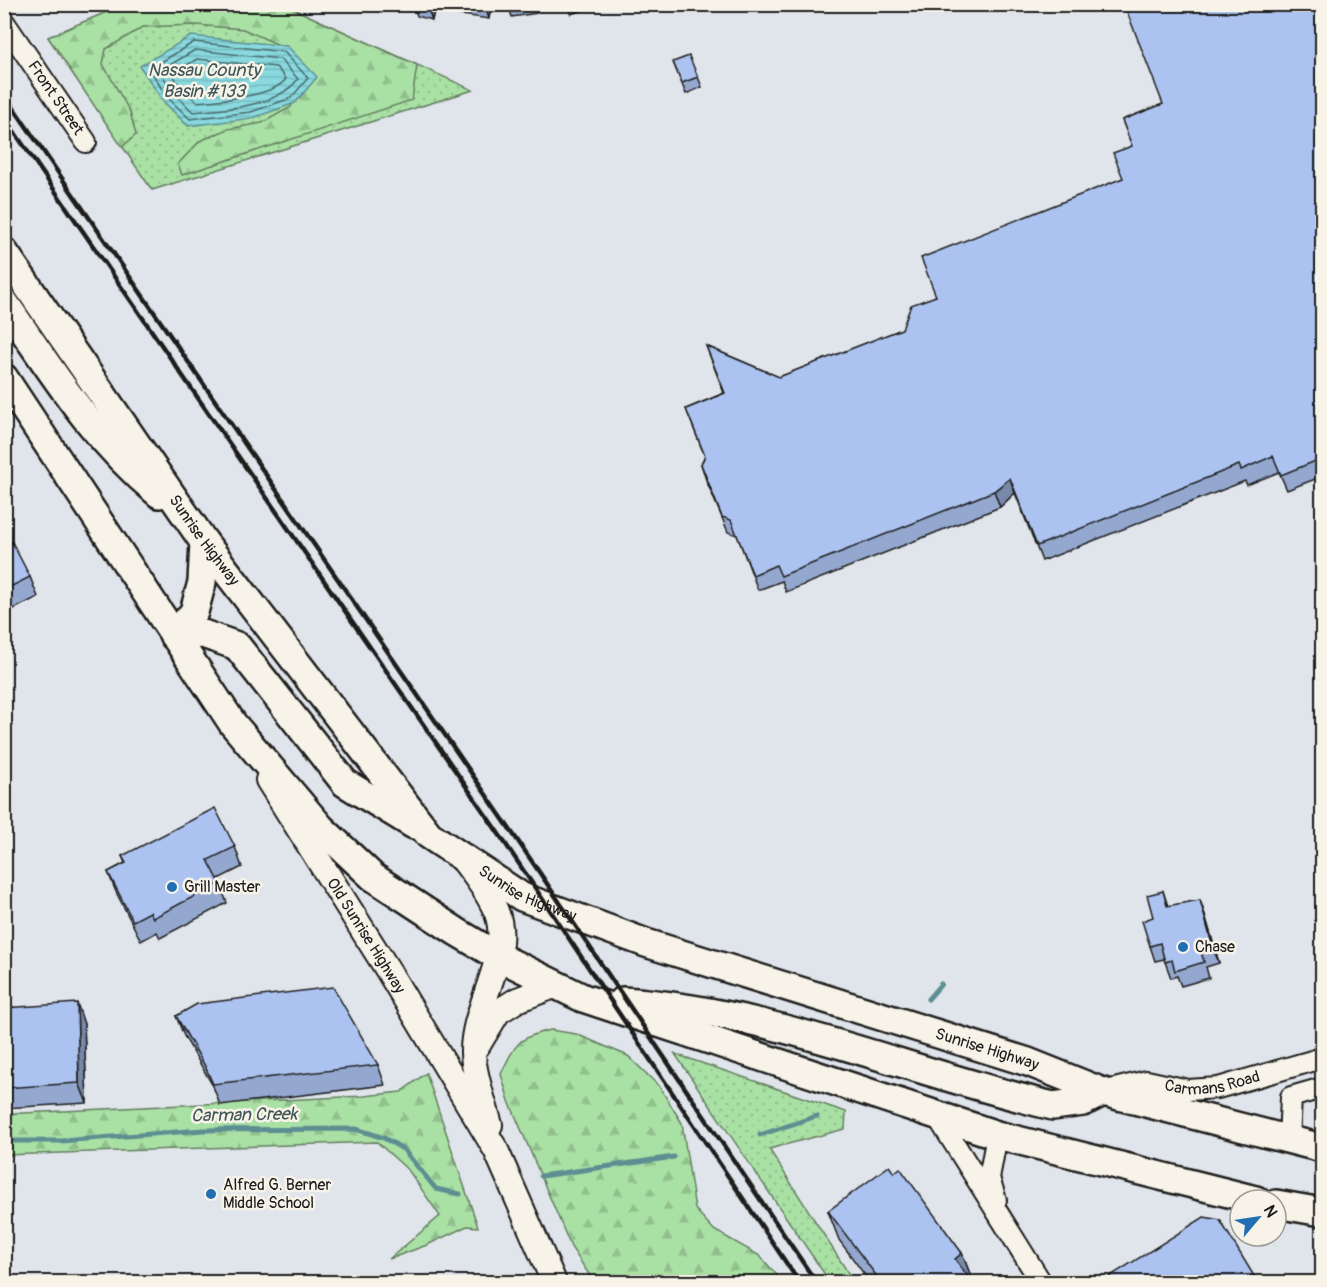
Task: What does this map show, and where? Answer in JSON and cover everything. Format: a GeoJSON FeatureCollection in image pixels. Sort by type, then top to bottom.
{"type":"FeatureCollection","features":[{"type":"Feature","properties":{"kind":"highway","name":"Sunrise Highway"},"geometry":{"type":"LineString","coordinates":[[4,252],[204,542],[429,835],[522,897],[657,947],[1028,1062],[1103,1092],[1288,1142],[1323,1148]]}},
{"type":"Feature","properties":{"kind":"highway"},"geometry":{"type":"LineString","coordinates":[[4,302],[89,425],[126,466],[183,513]]}},
{"type":"Feature","properties":{"kind":"highway"},"geometry":{"type":"LineString","coordinates":[[4,378],[233,723],[321,828],[373,877],[499,957],[554,986],[583,998],[997,1135],[1228,1193]]}},
{"type":"Feature","properties":{"kind":"highway"},"geometry":{"type":"LineString","coordinates":[[174,636],[194,612],[202,582],[204,542]]}},
{"type":"Feature","properties":{"kind":"highway"},"geometry":{"type":"LineString","coordinates":[[174,636],[203,634],[237,646],[345,783],[429,835]]}},
{"type":"Feature","properties":{"kind":"highway"},"geometry":{"type":"LineString","coordinates":[[583,998],[710,1010],[831,1040],[1053,1106],[1083,1102],[1103,1092]]}},
{"type":"Feature","properties":{"kind":"highway"},"geometry":{"type":"LineString","coordinates":[[1288,1206],[1323,1212]]}},
{"type":"Feature","properties":{"kind":"main road","name":"Old Sunrise Highway"},"geometry":{"type":"LineString","coordinates":[[233,723],[386,967],[496,1150],[554,1282]]}},
{"type":"Feature","properties":{"kind":"main road","name":"Old Sunrise Highway"},"geometry":{"type":"LineString","coordinates":[[460,855],[483,886],[497,913],[501,935],[499,957],[480,1008],[473,1052],[496,1150]]}},
{"type":"Feature","properties":{"kind":"main road"},"geometry":{"type":"LineString","coordinates":[[473,1052],[498,1012],[517,1000],[554,986]]}},
{"type":"Feature","properties":{"kind":"street","name":"Front Street"},"geometry":{"type":"LineString","coordinates":[[4,22],[86,142]]}},
{"type":"Feature","properties":{"kind":"street","name":"Carmans Road"},"geometry":{"type":"LineString","coordinates":[[1103,1092],[1147,1081],[1188,1090],[1218,1088],[1323,1058]]}},
{"type":"Feature","properties":{"kind":"street"},"geometry":{"type":"LineString","coordinates":[[1288,1142],[1291,1097],[1323,1088]]}},
{"type":"Feature","properties":{"kind":"street"},"geometry":{"type":"LineString","coordinates":[[937,1116],[1041,1282]]}},
{"type":"Feature","properties":{"kind":"street"},"geometry":{"type":"LineString","coordinates":[[997,1135],[989,1178],[1002,1220]]}},
{"type":"Feature","properties":{"kind":"green space","name":"Nassau County Basin #133"},"geometry":{"type":"Polygon","coordinates":[[[123,5],[285,5],[473,90],[152,190],[48,37],[123,5]]]}},
{"type":"Feature","properties":{"kind":"green space"},"geometry":{"type":"Polygon","coordinates":[[[123,5],[285,5],[417,65],[412,100],[182,175],[178,164],[200,141],[228,129],[262,123],[291,107],[306,71],[279,45],[243,29],[196,25],[143,27],[106,49],[103,64],[130,112],[136,135],[122,147],[48,37],[123,5]]]}},
{"type":"Feature","properties":{"kind":"green space"},"geometry":{"type":"Polygon","coordinates":[[[551,1030],[576,1034],[628,1056],[659,1086],[682,1123],[695,1209],[714,1230],[760,1256],[783,1282],[594,1282],[571,1247],[509,1101],[501,1074],[519,1043],[531,1036],[551,1030]]]}},
{"type":"Feature","properties":{"kind":"green space"},"geometry":{"type":"Polygon","coordinates":[[[675,1054],[846,1112],[845,1129],[769,1149],[854,1282],[830,1282],[675,1054]]]}},
{"type":"Feature","properties":{"kind":"green space"},"geometry":{"type":"Polygon","coordinates":[[[426,1073],[478,1227],[467,1226],[427,1245],[389,1259],[440,1216],[409,1171],[377,1142],[5,1155],[4,1114],[364,1096],[401,1092],[426,1073]]]}},
{"type":"Feature","properties":{"kind":"water","name":"Nassau County Basin #133"},"geometry":{"type":"Polygon","coordinates":[[[191,36],[287,46],[317,77],[295,103],[253,118],[188,126],[162,100],[140,66],[191,36]]]}},
{"type":"Feature","properties":{"kind":"building"},"geometry":{"type":"Polygon","coordinates":[[[413,4],[429,4],[428,9],[413,4]]]}},
{"type":"Feature","properties":{"kind":"building"},"geometry":{"type":"Polygon","coordinates":[[[455,4],[486,4],[486,9],[455,4]]]}},
{"type":"Feature","properties":{"kind":"building"},"geometry":{"type":"Polygon","coordinates":[[[1124,4],[1323,4],[1323,458],[1281,475],[1273,456],[1241,470],[1239,465],[1037,546],[1010,478],[994,491],[781,576],[776,565],[753,575],[731,520],[722,517],[701,464],[705,456],[686,409],[725,393],[706,346],[779,377],[902,329],[911,305],[936,296],[921,258],[1123,178],[1113,153],[1132,146],[1122,120],[1163,104],[1124,4]]]}},
{"type":"Feature","properties":{"kind":"building"},"geometry":{"type":"Polygon","coordinates":[[[689,56],[698,77],[682,83],[673,62],[689,56]]]}},
{"type":"Feature","properties":{"kind":"building"},"geometry":{"type":"Polygon","coordinates":[[[12,542],[30,577],[4,590],[4,545],[12,542]]]}},
{"type":"Feature","properties":{"kind":"building","name":"Grill Master"},"geometry":{"type":"Polygon","coordinates":[[[215,808],[235,847],[208,860],[220,883],[153,918],[150,912],[133,921],[108,872],[126,863],[122,856],[215,808]]]}},
{"type":"Feature","properties":{"kind":"building"},"geometry":{"type":"Polygon","coordinates":[[[1323,881],[1323,902],[1317,883],[1323,881]]]}},
{"type":"Feature","properties":{"kind":"building","name":"Chase"},"geometry":{"type":"Polygon","coordinates":[[[1163,891],[1167,906],[1200,900],[1213,948],[1201,952],[1204,962],[1175,971],[1172,960],[1165,962],[1160,943],[1150,946],[1142,921],[1153,917],[1147,895],[1163,891]]]}},
{"type":"Feature","properties":{"kind":"building"},"geometry":{"type":"Polygon","coordinates":[[[333,987],[378,1065],[213,1084],[176,1016],[197,1004],[333,987]]]}},
{"type":"Feature","properties":{"kind":"building"},"geometry":{"type":"Polygon","coordinates":[[[77,1003],[79,1083],[4,1088],[4,1008],[77,1003]]]}},
{"type":"Feature","properties":{"kind":"building"},"geometry":{"type":"Polygon","coordinates":[[[889,1166],[894,1173],[900,1168],[962,1253],[955,1259],[972,1282],[881,1282],[828,1211],[889,1166]]]}},
{"type":"Feature","properties":{"kind":"building"},"geometry":{"type":"Polygon","coordinates":[[[1204,1217],[1220,1220],[1228,1233],[1228,1248],[1237,1248],[1254,1276],[1245,1282],[1101,1282],[1204,1217]]]}},
{"type":"Feature","properties":{"kind":"waterway","name":"Carman Creek"},"geometry":{"type":"LineString","coordinates":[[928,999],[941,984]]}},
{"type":"Feature","properties":{"kind":"waterway","name":"Carman Creek"},"geometry":{"type":"LineString","coordinates":[[760,1135],[817,1116]]}},
{"type":"Feature","properties":{"kind":"waterway","name":"Carman Creek"},"geometry":{"type":"LineString","coordinates":[[4,1141],[61,1141],[203,1130],[356,1129],[384,1138],[403,1149],[436,1189],[460,1194]]}},
{"type":"Feature","properties":{"kind":"waterway","name":"Carman Creek"},"geometry":{"type":"LineString","coordinates":[[541,1176],[674,1157]]}},
{"type":"Feature","properties":{"kind":"railway"},"geometry":{"type":"LineString","coordinates":[[4,94],[531,860],[816,1282]]}},
{"type":"Feature","properties":{"kind":"railway"},"geometry":{"type":"LineString","coordinates":[[4,117],[501,837],[799,1282]]}},
{"type":"Feature","properties":{"kind":"place","name":"Grill Master"},"geometry":{"type":"Point","coordinates":[172,887]}},
{"type":"Feature","properties":{"kind":"place","name":"Chase"},"geometry":{"type":"Point","coordinates":[1183,947]}},
{"type":"Feature","properties":{"kind":"place","name":"Alfred G. Berner Middle School"},"geometry":{"type":"Point","coordinates":[211,1194]}}]}
